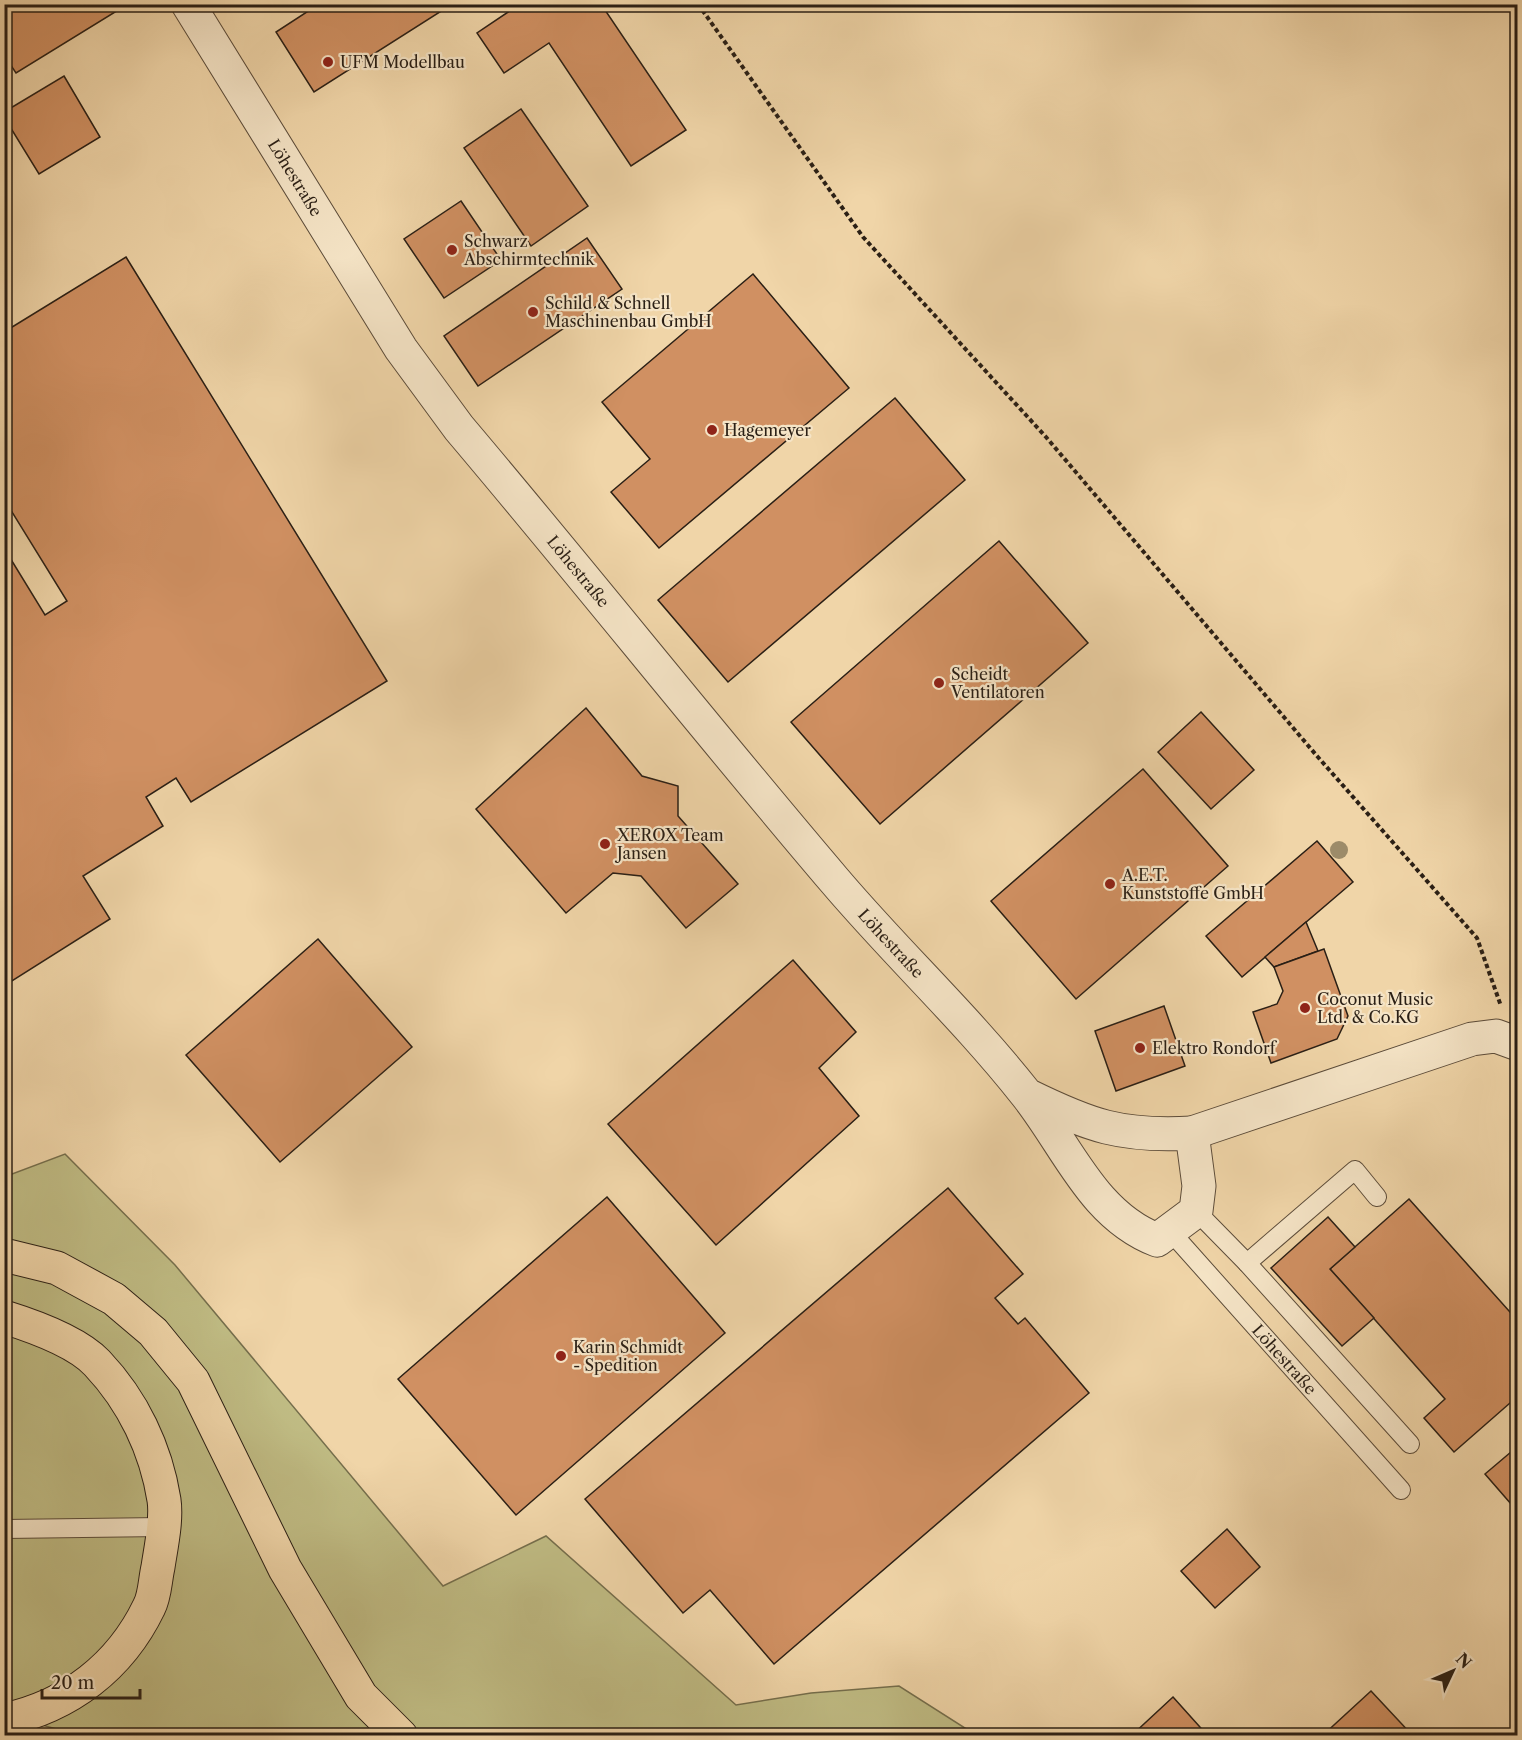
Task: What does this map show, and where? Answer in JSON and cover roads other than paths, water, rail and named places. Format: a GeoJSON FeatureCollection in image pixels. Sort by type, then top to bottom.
{"type":"FeatureCollection","features":[{"type":"Feature","properties":{"kind":"highway"},"geometry":{"type":"LineString","coordinates":[[4,1255],[57,1268],[114,1299],[153,1332],[193,1381],[285,1569],[361,1696],[401,1736]]}},
{"type":"Feature","properties":{"kind":"highway"},"geometry":{"type":"LineString","coordinates":[[4,1317],[45,1330],[96,1361],[132,1406],[155,1463],[164,1502],[151,1605],[129,1642],[79,1692],[30,1714],[4,1720]]}},
{"type":"Feature","properties":{"kind":"street","name":"Löhestraße"},"geometry":{"type":"LineString","coordinates":[[188,4],[400,349],[459,428],[836,882],[1027,1095],[1058,1143],[1104,1203],[1120,1221],[1157,1240],[1196,1211]]}},
{"type":"Feature","properties":{"kind":"street","name":"Löhestraße"},"geometry":{"type":"LineString","coordinates":[[1027,1095],[1079,1121],[1121,1132],[1192,1134],[1472,1039],[1507,1040]]}},
{"type":"Feature","properties":{"kind":"street"},"geometry":{"type":"LineString","coordinates":[[1192,1134],[1199,1186],[1196,1211]]}},
{"type":"Feature","properties":{"kind":"lane"},"geometry":{"type":"LineString","coordinates":[[1247,1263],[1354,1170],[1377,1197]]}},
{"type":"Feature","properties":{"kind":"lane"},"geometry":{"type":"LineString","coordinates":[[1196,1211],[1247,1263],[1410,1444]]}},
{"type":"Feature","properties":{"kind":"lane","name":"Löhestraße"},"geometry":{"type":"LineString","coordinates":[[1170,1231],[1401,1490]]}},
{"type":"Feature","properties":{"kind":"lane"},"geometry":{"type":"LineString","coordinates":[[4,1528],[162,1527]]}},
{"type":"Feature","properties":{"kind":"place","name":"UFM Modellbau"},"geometry":{"type":"Point","coordinates":[328,62]}},
{"type":"Feature","properties":{"kind":"place","name":"Schwarz Abschirmtechnik"},"geometry":{"type":"Point","coordinates":[452,250]}},
{"type":"Feature","properties":{"kind":"place","name":"Schild & Schnell Maschinenbau GmbH"},"geometry":{"type":"Point","coordinates":[533,312]}},
{"type":"Feature","properties":{"kind":"place","name":"Hagemeyer"},"geometry":{"type":"Point","coordinates":[712,430]}},
{"type":"Feature","properties":{"kind":"place","name":"Scheidt Ventilatoren"},"geometry":{"type":"Point","coordinates":[939,683]}},
{"type":"Feature","properties":{"kind":"place","name":"XEROX Team Jansen"},"geometry":{"type":"Point","coordinates":[605,844]}},
{"type":"Feature","properties":{"kind":"place","name":"A.E.T. Kunststoffe GmbH"},"geometry":{"type":"Point","coordinates":[1110,884]}},
{"type":"Feature","properties":{"kind":"place","name":"Coconut Music Ltd. & Co.KG"},"geometry":{"type":"Point","coordinates":[1305,1008]}},
{"type":"Feature","properties":{"kind":"place","name":"Elektro Rondorf"},"geometry":{"type":"Point","coordinates":[1140,1048]}},
{"type":"Feature","properties":{"kind":"place","name":"Karin Schmidt - Spedition"},"geometry":{"type":"Point","coordinates":[561,1356]}}]}
